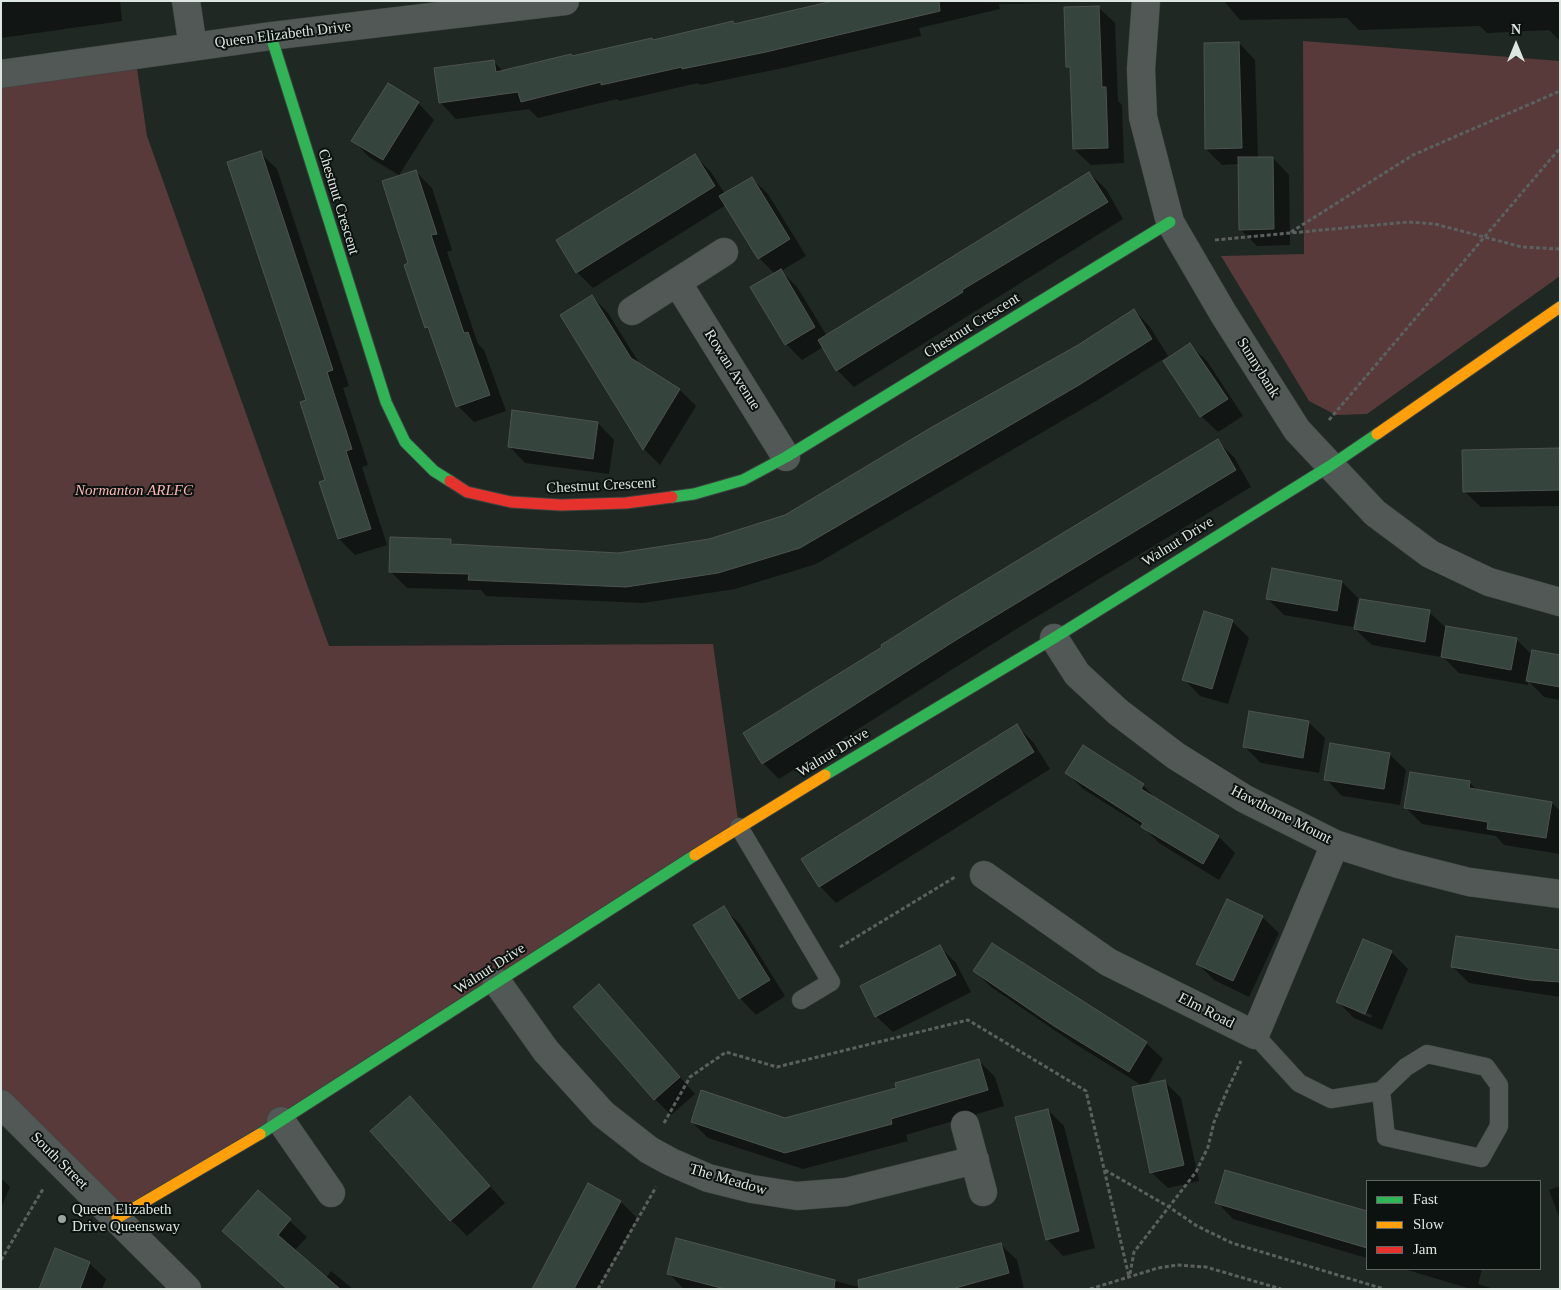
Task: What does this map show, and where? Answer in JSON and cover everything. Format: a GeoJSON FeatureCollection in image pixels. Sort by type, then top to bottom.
{"type":"FeatureCollection","features":[{"type":"Feature","properties":{"kind":"street"},"geometry":{"type":"LineString","coordinates":[[186,1],[193,47]]}},
{"type":"Feature","properties":{"kind":"street","name":"Queen Elizabeth Drive"},"geometry":{"type":"LineString","coordinates":[[1,74],[271,36],[565,1]]}},
{"type":"Feature","properties":{"kind":"street","name":"Sunnybank"},"geometry":{"type":"LineString","coordinates":[[1146,1],[1141,69],[1143,117],[1176,232],[1297,430],[1375,513],[1430,554],[1489,582],[1560,602]]}},
{"type":"Feature","properties":{"kind":"street","name":"Chestnut Crescent"},"geometry":{"type":"LineString","coordinates":[[271,36],[386,402],[405,442],[434,471],[467,492],[511,502],[561,505],[626,503],[694,494],[743,480],[1176,232]]}},
{"type":"Feature","properties":{"kind":"street"},"geometry":{"type":"LineString","coordinates":[[632,312],[724,252]]}},
{"type":"Feature","properties":{"kind":"street","name":"Rowan Avenue"},"geometry":{"type":"LineString","coordinates":[[677,282],[786,457]]}},
{"type":"Feature","properties":{"kind":"street","name":"Walnut Drive"},"geometry":{"type":"LineString","coordinates":[[117,1218],[281,1120],[739,827],[1054,638],[1330,466],[1560,307]]}},
{"type":"Feature","properties":{"kind":"street","name":"Hawthorne Mount"},"geometry":{"type":"LineString","coordinates":[[1054,638],[1078,674],[1118,712],[1176,756],[1245,798],[1335,844],[1398,864],[1469,882],[1560,894]]}},
{"type":"Feature","properties":{"kind":"street"},"geometry":{"type":"LineString","coordinates":[[1254,1035],[1335,844]]}},
{"type":"Feature","properties":{"kind":"street","name":"Elm Road"},"geometry":{"type":"LineString","coordinates":[[984,875],[1108,962],[1254,1035]]}},
{"type":"Feature","properties":{"kind":"street","name":"The Meadow"},"geometry":{"type":"LineString","coordinates":[[497,982],[546,1051],[603,1114],[660,1156],[708,1178],[752,1189],[797,1196],[846,1192],[975,1160]]}},
{"type":"Feature","properties":{"kind":"street","name":"South Street"},"geometry":{"type":"LineString","coordinates":[[1,1104],[117,1218]]}},
{"type":"Feature","properties":{"kind":"street"},"geometry":{"type":"LineString","coordinates":[[281,1120],[331,1193]]}},
{"type":"Feature","properties":{"kind":"street"},"geometry":{"type":"LineString","coordinates":[[965,1125],[983,1192]]}},
{"type":"Feature","properties":{"kind":"street"},"geometry":{"type":"LineString","coordinates":[[117,1218],[186,1289]]}},
{"type":"Feature","properties":{"kind":"lane"},"geometry":{"type":"LineString","coordinates":[[739,827],[831,982],[801,1000]]}},
{"type":"Feature","properties":{"kind":"lane"},"geometry":{"type":"LineString","coordinates":[[1254,1035],[1299,1083],[1331,1098],[1381,1091],[1406,1067],[1427,1054],[1486,1067],[1499,1085],[1499,1126],[1482,1158],[1386,1137],[1381,1091]]}},
{"type":"Feature","properties":{"kind":"path"},"geometry":{"type":"LineString","coordinates":[[1290,232],[1413,155],[1560,91]]}},
{"type":"Feature","properties":{"kind":"path"},"geometry":{"type":"LineString","coordinates":[[1310,444],[1560,148]]}},
{"type":"Feature","properties":{"kind":"path"},"geometry":{"type":"LineString","coordinates":[[1176,232],[1290,232],[1408,222],[1434,224],[1522,248],[1560,249]]}},
{"type":"Feature","properties":{"kind":"path"},"geometry":{"type":"LineString","coordinates":[[818,960],[969,868],[984,875]]}},
{"type":"Feature","properties":{"kind":"path"},"geometry":{"type":"LineString","coordinates":[[598,1289],[660,1156],[690,1077],[726,1052],[777,1067],[968,1020],[1086,1091],[1130,1277]]}},
{"type":"Feature","properties":{"kind":"path"},"geometry":{"type":"LineString","coordinates":[[1130,1277],[1134,1252],[1196,1172],[1208,1147],[1214,1122],[1226,1093],[1254,1035]]}},
{"type":"Feature","properties":{"kind":"path"},"geometry":{"type":"LineString","coordinates":[[1,1260],[60,1161]]}},
{"type":"Feature","properties":{"kind":"path"},"geometry":{"type":"LineString","coordinates":[[1104,1170],[1169,1206],[1197,1226],[1232,1243],[1384,1289]]}},
{"type":"Feature","properties":{"kind":"path"},"geometry":{"type":"LineString","coordinates":[[1090,1289],[1177,1265],[1206,1267],[1280,1289]]}},
{"type":"Feature","properties":{"kind":"green space"},"geometry":{"type":"Polygon","coordinates":[[[1303,41],[1560,61],[1560,276],[1367,414],[1336,415],[1309,401],[1221,256],[1304,254],[1303,41]]]}},
{"type":"Feature","properties":{"kind":"green space","name":"Normanton ARLFC"},"geometry":{"type":"Polygon","coordinates":[[[135,55],[147,136],[329,646],[713,644],[739,827],[117,1218],[1,1104],[1,74],[135,55]]]}},
{"type":"Feature","properties":{"kind":"building"},"geometry":{"type":"Polygon","coordinates":[[[833,1],[939,1],[940,11],[766,52],[682,69],[682,67],[601,85],[601,82],[521,102],[518,92],[439,103],[434,68],[494,60],[496,72],[571,54],[572,56],[652,38],[653,40],[733,21],[734,24],[833,1]]]}},
{"type":"Feature","properties":{"kind":"building"},"geometry":{"type":"Polygon","coordinates":[[[1099,6],[1102,87],[1106,87],[1108,148],[1073,149],[1070,67],[1066,67],[1064,7],[1099,6]]]}},
{"type":"Feature","properties":{"kind":"building"},"geometry":{"type":"Polygon","coordinates":[[[1239,42],[1242,148],[1205,149],[1204,43],[1239,42]]]}},
{"type":"Feature","properties":{"kind":"building"},"geometry":{"type":"Polygon","coordinates":[[[388,83],[419,102],[383,160],[351,141],[388,83]]]}},
{"type":"Feature","properties":{"kind":"building"},"geometry":{"type":"Polygon","coordinates":[[[261,151],[333,370],[327,372],[352,449],[346,451],[371,529],[338,539],[319,482],[325,480],[300,402],[306,400],[227,162],[261,151]]]}},
{"type":"Feature","properties":{"kind":"building"},"geometry":{"type":"Polygon","coordinates":[[[695,154],[715,186],[576,273],[556,240],[695,154]]]}},
{"type":"Feature","properties":{"kind":"building"},"geometry":{"type":"Polygon","coordinates":[[[1238,157],[1273,157],[1274,229],[1239,230],[1238,157]]]}},
{"type":"Feature","properties":{"kind":"building"},"geometry":{"type":"Polygon","coordinates":[[[416,170],[437,234],[431,235],[464,333],[468,332],[490,395],[456,407],[428,327],[425,328],[404,265],[408,263],[382,181],[416,170]]]}},
{"type":"Feature","properties":{"kind":"building"},"geometry":{"type":"Polygon","coordinates":[[[1089,172],[1108,202],[962,290],[963,292],[836,371],[818,340],[1089,172]]]}},
{"type":"Feature","properties":{"kind":"building"},"geometry":{"type":"Polygon","coordinates":[[[752,177],[790,239],[758,259],[719,196],[752,177]]]}},
{"type":"Feature","properties":{"kind":"building"},"geometry":{"type":"Polygon","coordinates":[[[781,269],[815,327],[785,345],[750,287],[781,269]]]}},
{"type":"Feature","properties":{"kind":"building"},"geometry":{"type":"Polygon","coordinates":[[[592,295],[631,358],[680,389],[643,450],[560,315],[592,295]]]}},
{"type":"Feature","properties":{"kind":"building"},"geometry":{"type":"Polygon","coordinates":[[[1134,309],[1152,339],[1079,385],[800,548],[718,573],[626,587],[468,580],[469,574],[389,572],[390,537],[451,539],[451,544],[618,553],[709,539],[785,515],[932,427],[1078,345],[1134,309]]]}},
{"type":"Feature","properties":{"kind":"building"},"geometry":{"type":"Polygon","coordinates":[[[1190,343],[1228,399],[1200,417],[1163,361],[1190,343]]]}},
{"type":"Feature","properties":{"kind":"building"},"geometry":{"type":"Polygon","coordinates":[[[512,410],[598,422],[593,459],[508,447],[512,410]]]}},
{"type":"Feature","properties":{"kind":"building"},"geometry":{"type":"Polygon","coordinates":[[[1218,439],[1236,470],[956,640],[762,764],[743,733],[882,647],[881,645],[949,602],[1218,439]]]}},
{"type":"Feature","properties":{"kind":"building"},"geometry":{"type":"Polygon","coordinates":[[[1559,448],[1560,490],[1463,492],[1462,450],[1559,448]]]}},
{"type":"Feature","properties":{"kind":"building"},"geometry":{"type":"Polygon","coordinates":[[[1272,568],[1342,581],[1337,611],[1266,599],[1272,568]]]}},
{"type":"Feature","properties":{"kind":"building"},"geometry":{"type":"Polygon","coordinates":[[[1360,599],[1430,610],[1425,642],[1354,629],[1360,599]]]}},
{"type":"Feature","properties":{"kind":"building"},"geometry":{"type":"Polygon","coordinates":[[[1204,611],[1233,620],[1212,689],[1182,680],[1204,611]]]}},
{"type":"Feature","properties":{"kind":"building"},"geometry":{"type":"Polygon","coordinates":[[[1446,626],[1517,638],[1511,670],[1441,657],[1446,626]]]}},
{"type":"Feature","properties":{"kind":"building"},"geometry":{"type":"Polygon","coordinates":[[[1532,650],[1560,655],[1560,687],[1526,681],[1532,650]]]}},
{"type":"Feature","properties":{"kind":"building"},"geometry":{"type":"Polygon","coordinates":[[[1249,711],[1309,721],[1303,758],[1243,747],[1249,711]]]}},
{"type":"Feature","properties":{"kind":"building"},"geometry":{"type":"Polygon","coordinates":[[[1017,724],[1034,752],[819,887],[801,859],[1017,724]]]}},
{"type":"Feature","properties":{"kind":"building"},"geometry":{"type":"Polygon","coordinates":[[[1330,743],[1390,753],[1384,789],[1324,780],[1330,743]]]}},
{"type":"Feature","properties":{"kind":"building"},"geometry":{"type":"Polygon","coordinates":[[[1083,745],[1144,784],[1141,789],[1219,836],[1203,864],[1141,827],[1143,823],[1065,773],[1083,745]]]}},
{"type":"Feature","properties":{"kind":"building"},"geometry":{"type":"Polygon","coordinates":[[[1410,772],[1470,781],[1469,788],[1552,802],[1546,838],[1487,829],[1488,822],[1404,808],[1410,772]]]}},
{"type":"Feature","properties":{"kind":"building"},"geometry":{"type":"Polygon","coordinates":[[[1227,899],[1263,916],[1233,981],[1196,964],[1227,899]]]}},
{"type":"Feature","properties":{"kind":"building"},"geometry":{"type":"Polygon","coordinates":[[[724,906],[770,980],[739,999],[693,925],[724,906]]]}},
{"type":"Feature","properties":{"kind":"building"},"geometry":{"type":"Polygon","coordinates":[[[1456,936],[1560,950],[1560,982],[1530,980],[1451,967],[1456,936]]]}},
{"type":"Feature","properties":{"kind":"building"},"geometry":{"type":"Polygon","coordinates":[[[1363,939],[1392,951],[1365,1014],[1336,1002],[1363,939]]]}},
{"type":"Feature","properties":{"kind":"building"},"geometry":{"type":"Polygon","coordinates":[[[992,943],[1147,1042],[1129,1072],[1054,1026],[973,971],[992,943]]]}},
{"type":"Feature","properties":{"kind":"building"},"geometry":{"type":"Polygon","coordinates":[[[940,945],[956,975],[875,1017],[860,986],[940,945]]]}},
{"type":"Feature","properties":{"kind":"building"},"geometry":{"type":"Polygon","coordinates":[[[599,984],[680,1077],[654,1100],[573,1007],[599,984]]]}},
{"type":"Feature","properties":{"kind":"building"},"geometry":{"type":"Polygon","coordinates":[[[979,1059],[988,1090],[891,1119],[892,1124],[785,1153],[691,1122],[701,1090],[785,1118],[896,1088],[895,1083],[979,1059]]]}},
{"type":"Feature","properties":{"kind":"building"},"geometry":{"type":"Polygon","coordinates":[[[1165,1080],[1184,1165],[1150,1173],[1132,1087],[1165,1080]]]}},
{"type":"Feature","properties":{"kind":"building"},"geometry":{"type":"Polygon","coordinates":[[[410,1096],[490,1186],[450,1221],[370,1131],[410,1096]]]}},
{"type":"Feature","properties":{"kind":"building"},"geometry":{"type":"Polygon","coordinates":[[[1048,1109],[1079,1231],[1046,1240],[1015,1117],[1048,1109]]]}},
{"type":"Feature","properties":{"kind":"building"},"geometry":{"type":"Polygon","coordinates":[[[1225,1170],[1366,1211],[1366,1248],[1215,1203],[1225,1170]]]}},
{"type":"Feature","properties":{"kind":"building"},"geometry":{"type":"Polygon","coordinates":[[[588,1183],[621,1201],[574,1289],[532,1289],[588,1183]]]}},
{"type":"Feature","properties":{"kind":"building"},"geometry":{"type":"Polygon","coordinates":[[[258,1190],[291,1219],[278,1235],[340,1289],[287,1289],[222,1231],[258,1190]]]}},
{"type":"Feature","properties":{"kind":"building"},"geometry":{"type":"Polygon","coordinates":[[[676,1238],[835,1280],[834,1289],[725,1289],[667,1274],[676,1238]]]}},
{"type":"Feature","properties":{"kind":"building"},"geometry":{"type":"Polygon","coordinates":[[[1001,1243],[1009,1273],[952,1289],[859,1289],[858,1280],[1001,1243]]]}},
{"type":"Feature","properties":{"kind":"building"},"geometry":{"type":"Polygon","coordinates":[[[55,1248],[90,1262],[80,1289],[39,1289],[55,1248]]]}},
{"type":"Feature","properties":{"kind":"traffic: fast"},"geometry":{"type":"LineString","coordinates":[[271,36],[386,402],[405,442],[434,471],[450,481]]}},
{"type":"Feature","properties":{"kind":"traffic: fast"},"geometry":{"type":"LineString","coordinates":[[672,497],[694,494],[743,480],[786,457],[1170,222]]}},
{"type":"Feature","properties":{"kind":"traffic: fast"},"geometry":{"type":"LineString","coordinates":[[825,775],[1054,638],[1330,466],[1377,434]]}},
{"type":"Feature","properties":{"kind":"traffic: fast"},"geometry":{"type":"LineString","coordinates":[[260,1134],[695,855]]}},
{"type":"Feature","properties":{"kind":"traffic: slow"},"geometry":{"type":"LineString","coordinates":[[1377,434],[1560,307]]}},
{"type":"Feature","properties":{"kind":"traffic: slow"},"geometry":{"type":"LineString","coordinates":[[695,855],[825,775]]}},
{"type":"Feature","properties":{"kind":"traffic: slow"},"geometry":{"type":"LineString","coordinates":[[117,1218],[260,1134]]}},
{"type":"Feature","properties":{"kind":"traffic: jam"},"geometry":{"type":"LineString","coordinates":[[450,481],[467,492],[511,502],[561,505],[626,503],[672,497]]}},
{"type":"Feature","properties":{"kind":"place","name":"Queen Elizabeth Drive Queensway"},"geometry":{"type":"Point","coordinates":[62,1219]}}]}
